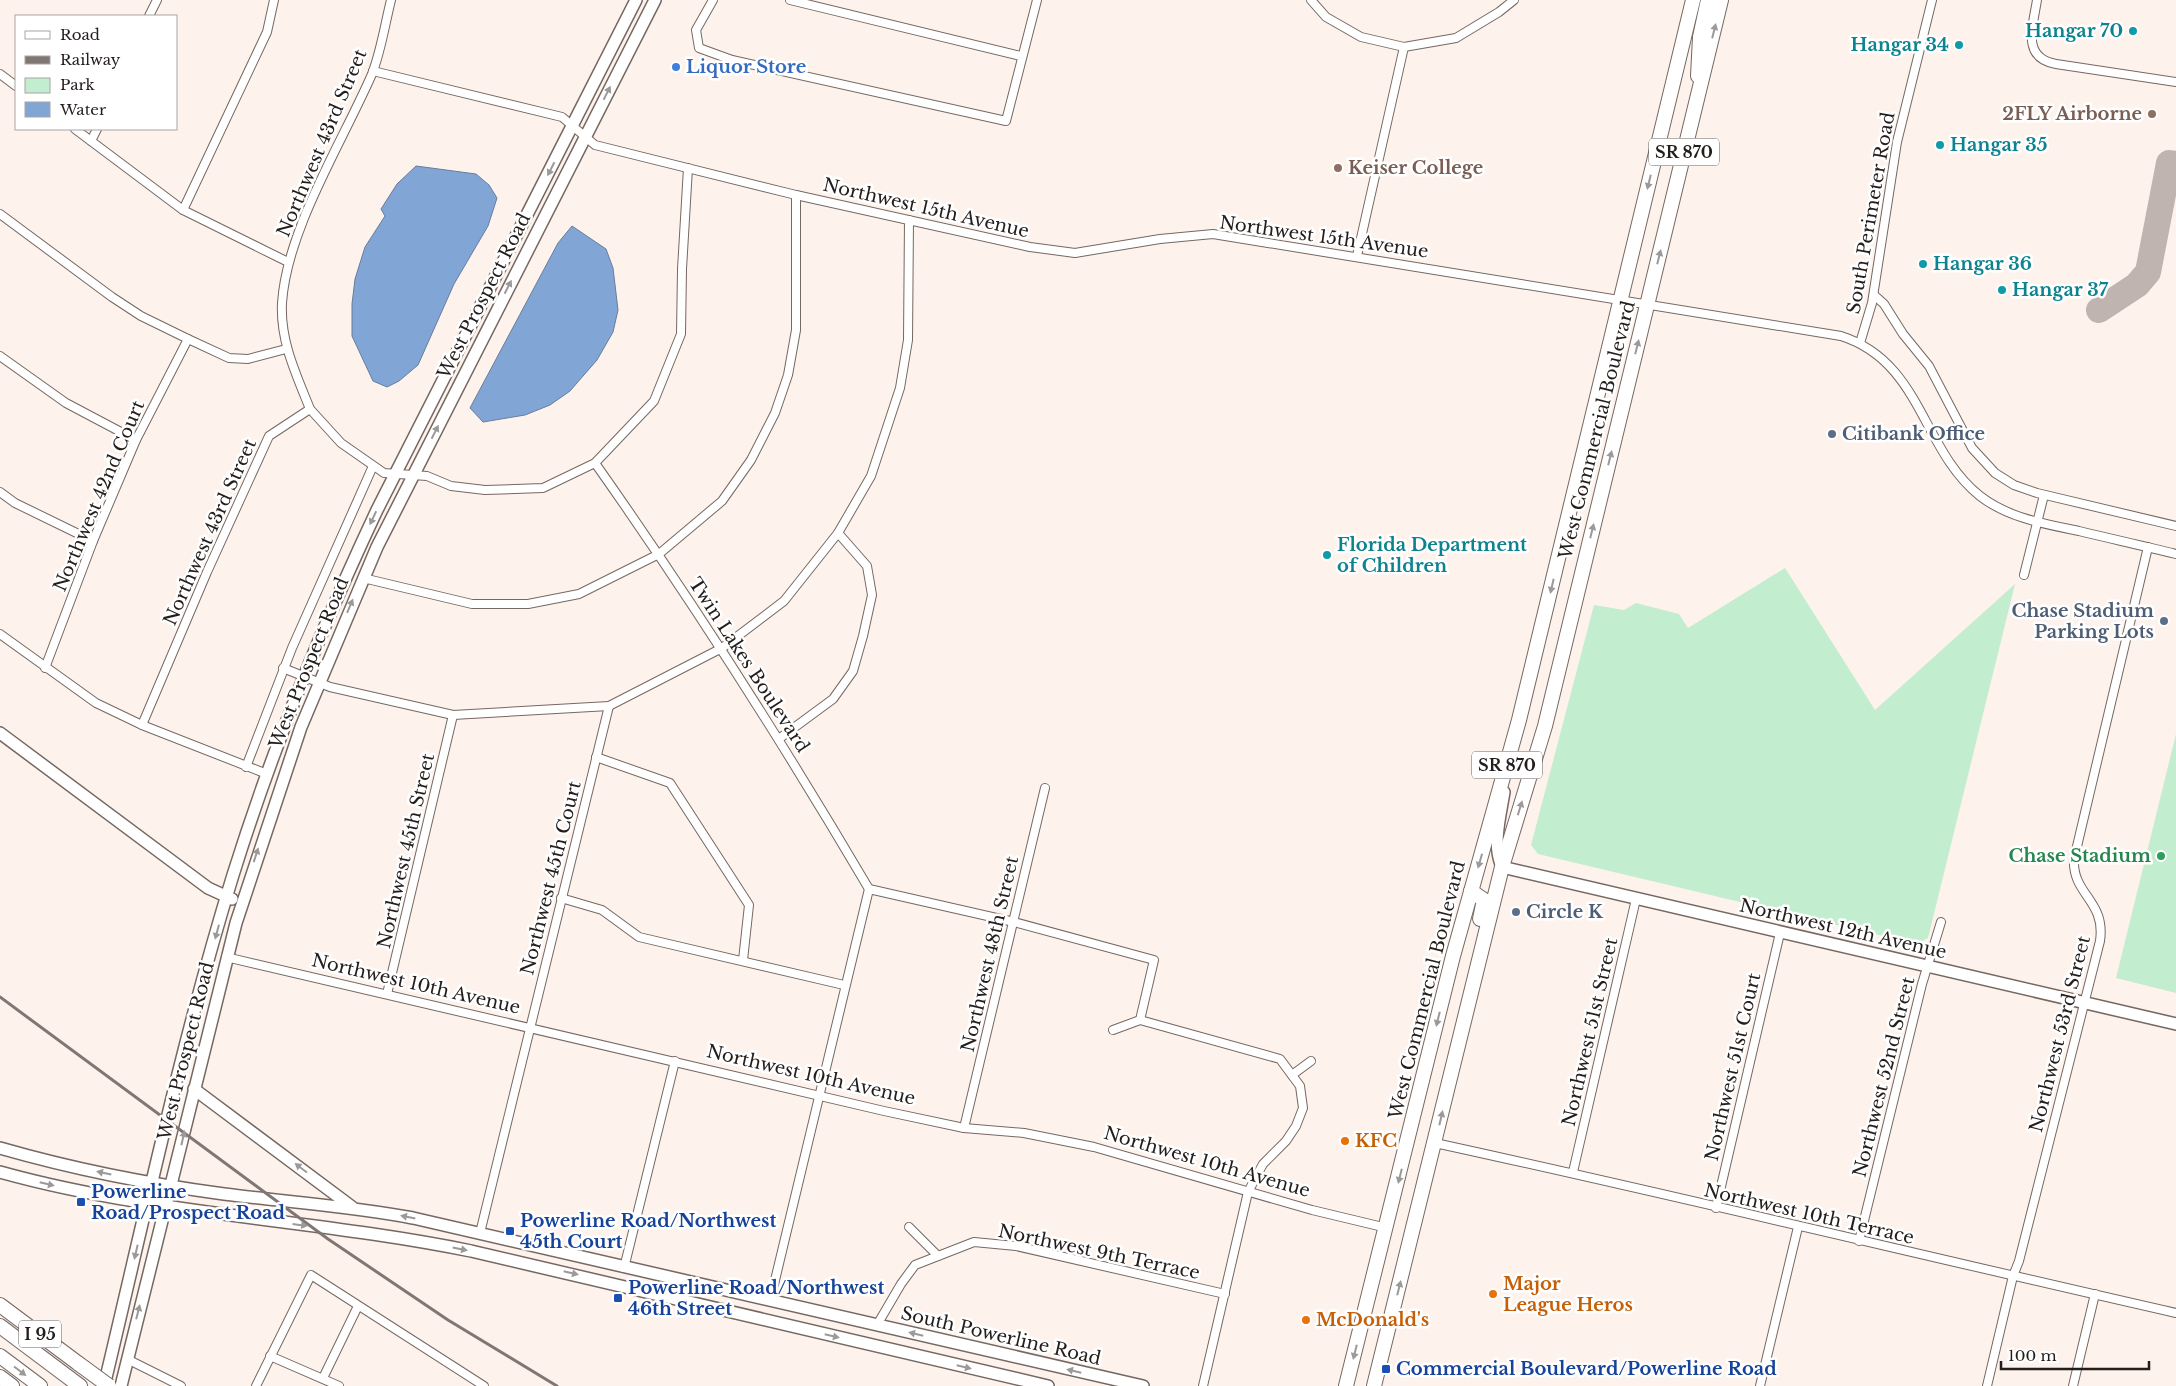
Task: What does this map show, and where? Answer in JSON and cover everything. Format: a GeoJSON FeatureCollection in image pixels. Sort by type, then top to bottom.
{"type":"FeatureCollection","features":[{"type":"Feature","properties":{"kind":"highway","name":"West Commercial Boulevard"},"geometry":{"type":"LineString","coordinates":[[1346,1386],[1387,1228],[1453,956],[1511,750],[1693,0]]}},
{"type":"Feature","properties":{"kind":"highway"},"geometry":{"type":"LineString","coordinates":[[1698,94],[1698,50],[1708,0]]}},
{"type":"Feature","properties":{"kind":"highway","name":"West Commercial Boulevard"},"geometry":{"type":"LineString","coordinates":[[1374,1386],[1502,867],[1545,726],[1721,0]]}},
{"type":"Feature","properties":{"kind":"highway"},"geometry":{"type":"LineString","coordinates":[[1457,1052],[1458,1031],[1467,973],[1484,904],[1482,898],[1471,891]]}},
{"type":"Feature","properties":{"kind":"highway","name":"I 95"},"geometry":{"type":"LineString","coordinates":[[0,1304],[109,1386]]}},
{"type":"Feature","properties":{"kind":"highway"},"geometry":{"type":"LineString","coordinates":[[0,1326],[77,1384]]}},
{"type":"Feature","properties":{"kind":"highway"},"geometry":{"type":"LineString","coordinates":[[0,1356],[40,1386]]}},
{"type":"Feature","properties":{"kind":"highway"},"geometry":{"type":"LineString","coordinates":[[0,1377],[12,1386]]}},
{"type":"Feature","properties":{"kind":"main road","name":"West Prospect Road"},"geometry":{"type":"LineString","coordinates":[[104,1386],[186,1045],[226,897],[267,774],[304,677],[345,579],[395,474],[636,0]]}},
{"type":"Feature","properties":{"kind":"main road","name":"West Prospect Road"},"geometry":{"type":"LineString","coordinates":[[120,1386],[171,1186],[226,957],[283,776],[318,683],[363,578],[412,475],[654,0]]}},
{"type":"Feature","properties":{"kind":"main road"},"geometry":{"type":"LineString","coordinates":[[0,733],[194,878],[226,897],[242,902]]}},
{"type":"Feature","properties":{"kind":"main road","name":"West Commercial Boulevard"},"geometry":{"type":"LineString","coordinates":[[1502,867],[1498,856],[1497,838],[1511,750]]}},
{"type":"Feature","properties":{"kind":"main road","name":"Northwest 12th Avenue"},"geometry":{"type":"LineString","coordinates":[[1502,867],[2176,1024]]}},
{"type":"Feature","properties":{"kind":"main road"},"geometry":{"type":"LineString","coordinates":[[194,1089],[354,1208]]}},
{"type":"Feature","properties":{"kind":"main road","name":"South Powerline Road"},"geometry":{"type":"LineString","coordinates":[[0,1148],[50,1162],[171,1186],[354,1208],[413,1218],[1143,1386]]}},
{"type":"Feature","properties":{"kind":"main road"},"geometry":{"type":"LineString","coordinates":[[0,1172],[88,1193],[165,1207],[425,1242],[598,1280],[1048,1386]]}},
{"type":"Feature","properties":{"kind":"main road"},"geometry":{"type":"LineString","coordinates":[[598,1280],[624,1268]]}},
{"type":"Feature","properties":{"kind":"main road"},"geometry":{"type":"LineString","coordinates":[[618,1285],[631,1278],[652,1274]]}},
{"type":"Feature","properties":{"kind":"main road"},"geometry":{"type":"LineString","coordinates":[[865,1344],[877,1325]]}},
{"type":"Feature","properties":{"kind":"street"},"geometry":{"type":"LineString","coordinates":[[150,15],[157,0]]}},
{"type":"Feature","properties":{"kind":"street"},"geometry":{"type":"LineString","coordinates":[[183,210],[266,32],[274,0]]}},
{"type":"Feature","properties":{"kind":"street","name":"Northwest 43rd Street"},"geometry":{"type":"LineString","coordinates":[[142,725],[207,572],[269,436],[310,408],[286,349],[282,304],[288,262],[304,220],[373,71],[391,0]]}},
{"type":"Feature","properties":{"kind":"street"},"geometry":{"type":"LineString","coordinates":[[713,0],[696,30],[699,48],[732,60],[1006,121],[1037,0]]}},
{"type":"Feature","properties":{"kind":"street"},"geometry":{"type":"LineString","coordinates":[[790,0],[1022,56]]}},
{"type":"Feature","properties":{"kind":"street"},"geometry":{"type":"LineString","coordinates":[[1311,0],[1326,17],[1361,37],[1404,47],[1456,38],[1499,12],[1514,0]]}},
{"type":"Feature","properties":{"kind":"street","name":"South Perimeter Road"},"geometry":{"type":"LineString","coordinates":[[1860,343],[1874,295],[1891,170],[1932,0]]}},
{"type":"Feature","properties":{"kind":"street"},"geometry":{"type":"LineString","coordinates":[[2037,0],[2032,43],[2035,53],[2041,60],[2056,64],[2176,82]]}},
{"type":"Feature","properties":{"kind":"street"},"geometry":{"type":"LineString","coordinates":[[1357,256],[1404,47]]}},
{"type":"Feature","properties":{"kind":"street","name":"Northwest 15th Avenue"},"geometry":{"type":"LineString","coordinates":[[373,71],[562,117],[596,145],[796,195],[1030,247],[1075,253],[1160,239],[1213,234],[1832,333],[1860,343],[1877,353],[1899,375],[1949,460],[1973,490],[2003,510],[2038,522],[2176,554]]}},
{"type":"Feature","properties":{"kind":"street"},"geometry":{"type":"LineString","coordinates":[[0,74],[15,85]]}},
{"type":"Feature","properties":{"kind":"street"},"geometry":{"type":"LineString","coordinates":[[76,130],[183,210],[288,262]]}},
{"type":"Feature","properties":{"kind":"street"},"geometry":{"type":"LineString","coordinates":[[91,141],[96,130]]}},
{"type":"Feature","properties":{"kind":"street"},"geometry":{"type":"LineString","coordinates":[[310,408],[341,443],[384,473],[427,476],[451,486],[485,490],[543,488],[595,463],[654,401],[681,334],[682,269],[688,168]]}},
{"type":"Feature","properties":{"kind":"street"},"geometry":{"type":"LineString","coordinates":[[363,578],[472,604],[528,604],[579,594],[659,554],[722,501],[751,460],[775,413],[788,375],[796,330],[796,195]]}},
{"type":"Feature","properties":{"kind":"street"},"geometry":{"type":"LineString","coordinates":[[0,214],[112,297],[141,316],[188,339],[229,358],[248,359],[286,349]]}},
{"type":"Feature","properties":{"kind":"street"},"geometry":{"type":"LineString","coordinates":[[283,668],[318,683],[453,715],[609,706],[722,648],[784,601],[838,533],[871,476],[900,388],[908,340],[909,220]]}},
{"type":"Feature","properties":{"kind":"street"},"geometry":{"type":"LineString","coordinates":[[1874,295],[1884,304],[1899,329],[1935,375],[1968,442],[1982,461],[2007,481],[2044,495],[2176,526]]}},
{"type":"Feature","properties":{"kind":"street","name":"Northwest 42nd Court"},"geometry":{"type":"LineString","coordinates":[[45,668],[93,540],[136,440],[188,339]]}},
{"type":"Feature","properties":{"kind":"street"},"geometry":{"type":"LineString","coordinates":[[0,356],[66,403],[136,440]]}},
{"type":"Feature","properties":{"kind":"street","name":"Twin Lakes Boulevard"},"geometry":{"type":"LineString","coordinates":[[595,463],[659,554],[780,738],[869,889]]}},
{"type":"Feature","properties":{"kind":"street"},"geometry":{"type":"LineString","coordinates":[[246,767],[283,668],[373,466]]}},
{"type":"Feature","properties":{"kind":"street"},"geometry":{"type":"LineString","coordinates":[[0,492],[15,503],[93,540]]}},
{"type":"Feature","properties":{"kind":"street"},"geometry":{"type":"LineString","coordinates":[[2024,575],[2044,495]]}},
{"type":"Feature","properties":{"kind":"street"},"geometry":{"type":"LineString","coordinates":[[780,738],[833,699],[853,671],[863,636],[872,595],[867,566],[838,533]]}},
{"type":"Feature","properties":{"kind":"street","name":"Northwest 53rd Street"},"geometry":{"type":"LineString","coordinates":[[1987,1386],[2013,1276],[2019,1261],[2090,984],[2102,927],[2097,908],[2078,882],[2074,858],[2148,547]]}},
{"type":"Feature","properties":{"kind":"street"},"geometry":{"type":"LineString","coordinates":[[0,634],[45,668],[96,702],[142,725],[267,774]]}},
{"type":"Feature","properties":{"kind":"street","name":"Northwest 45th Court"},"geometry":{"type":"LineString","coordinates":[[480,1233],[528,1028],[609,706]]}},
{"type":"Feature","properties":{"kind":"street","name":"Northwest 45th Street"},"geometry":{"type":"LineString","coordinates":[[387,994],[453,715]]}},
{"type":"Feature","properties":{"kind":"street"},"geometry":{"type":"LineString","coordinates":[[596,757],[670,783],[748,905],[743,960]]}},
{"type":"Feature","properties":{"kind":"street","name":"Northwest 48th Street"},"geometry":{"type":"LineString","coordinates":[[964,1128],[1045,788]]}},
{"type":"Feature","properties":{"kind":"street"},"geometry":{"type":"LineString","coordinates":[[770,1301],[820,1096],[844,985],[869,889],[1014,922],[1154,960],[1140,1020]]}},
{"type":"Feature","properties":{"kind":"street"},"geometry":{"type":"LineString","coordinates":[[561,898],[602,910],[639,936],[844,985]]}},
{"type":"Feature","properties":{"kind":"street","name":"Northwest 51st Street"},"geometry":{"type":"LineString","coordinates":[[1572,1172],[1636,899]]}},
{"type":"Feature","properties":{"kind":"street","name":"Northwest 52nd Street"},"geometry":{"type":"LineString","coordinates":[[1859,1240],[1941,922]]}},
{"type":"Feature","properties":{"kind":"street","name":"Northwest 51st Court"},"geometry":{"type":"LineString","coordinates":[[1716,1208],[1780,933]]}},
{"type":"Feature","properties":{"kind":"street","name":"Northwest 10th Avenue"},"geometry":{"type":"LineString","coordinates":[[226,957],[964,1128],[1024,1133],[1094,1147],[1248,1192],[1387,1228]]}},
{"type":"Feature","properties":{"kind":"street"},"geometry":{"type":"LineString","coordinates":[[1113,1030],[1140,1020],[1280,1059],[1300,1086],[1303,1108],[1300,1117],[1286,1141],[1263,1164],[1248,1192],[1202,1386]]}},
{"type":"Feature","properties":{"kind":"street"},"geometry":{"type":"LineString","coordinates":[[624,1268],[675,1061]]}},
{"type":"Feature","properties":{"kind":"street"},"geometry":{"type":"LineString","coordinates":[[1292,1075],[1311,1061]]}},
{"type":"Feature","properties":{"kind":"street","name":"Northwest 10th Terrace"},"geometry":{"type":"LineString","coordinates":[[1435,1143],[1572,1172],[1716,1208],[2176,1313]]}},
{"type":"Feature","properties":{"kind":"street"},"geometry":{"type":"LineString","coordinates":[[909,1226],[938,1256]]}},
{"type":"Feature","properties":{"kind":"street"},"geometry":{"type":"LineString","coordinates":[[1760,1386],[1798,1227]]}},
{"type":"Feature","properties":{"kind":"street","name":"Northwest 9th Terrace"},"geometry":{"type":"LineString","coordinates":[[877,1325],[915,1265],[974,1242],[1016,1246],[1225,1294]]}},
{"type":"Feature","properties":{"kind":"street"},"geometry":{"type":"LineString","coordinates":[[256,1386],[311,1274],[484,1386]]}},
{"type":"Feature","properties":{"kind":"street"},"geometry":{"type":"LineString","coordinates":[[2073,1386],[2095,1294]]}},
{"type":"Feature","properties":{"kind":"street"},"geometry":{"type":"LineString","coordinates":[[323,1378],[358,1306]]}},
{"type":"Feature","properties":{"kind":"street"},"geometry":{"type":"LineString","coordinates":[[270,1356],[338,1386]]}},
{"type":"Feature","properties":{"kind":"street"},"geometry":{"type":"LineString","coordinates":[[127,1359],[181,1386]]}},
{"type":"Feature","properties":{"kind":"green space"},"geometry":{"type":"Polygon","coordinates":[[[1785,568],[1875,710],[2015,584],[1928,938],[1917,944],[1538,854],[1531,845],[1594,605],[1624,610],[1636,603],[1679,614],[1688,628],[1785,568]]]}},
{"type":"Feature","properties":{"kind":"green space","name":"Chase Stadium"},"geometry":{"type":"Polygon","coordinates":[[[2176,734],[2176,993],[2116,978],[2176,734]]]}},
{"type":"Feature","properties":{"kind":"water"},"geometry":{"type":"Polygon","coordinates":[[[416,166],[476,174],[489,185],[497,198],[488,226],[454,284],[418,365],[399,381],[387,387],[373,381],[352,336],[352,304],[355,279],[365,247],[385,216],[381,209],[397,184],[416,166]]]}},
{"type":"Feature","properties":{"kind":"water"},"geometry":{"type":"Polygon","coordinates":[[[572,226],[606,249],[613,268],[618,310],[613,332],[597,360],[570,391],[550,405],[525,415],[483,422],[470,408],[558,243],[572,226]]]}},
{"type":"Feature","properties":{"kind":"taxiway"},"geometry":{"type":"LineString","coordinates":[[2099,310],[2137,285],[2148,272],[2169,163],[2176,164]]}},
{"type":"Feature","properties":{"kind":"railway"},"geometry":{"type":"LineString","coordinates":[[0,997],[328,1239],[448,1320],[557,1386]]}},
{"type":"Feature","properties":{"kind":"place","name":"Hangar 70"},"geometry":{"type":"Point","coordinates":[2133,31]}},
{"type":"Feature","properties":{"kind":"place","name":"Hangar 34"},"geometry":{"type":"Point","coordinates":[1959,45]}},
{"type":"Feature","properties":{"kind":"place","name":"Liquor Store"},"geometry":{"type":"Point","coordinates":[676,67]}},
{"type":"Feature","properties":{"kind":"place","name":"2FLY Airborne"},"geometry":{"type":"Point","coordinates":[2152,114]}},
{"type":"Feature","properties":{"kind":"place","name":"Hangar 35"},"geometry":{"type":"Point","coordinates":[1940,145]}},
{"type":"Feature","properties":{"kind":"place","name":"Keiser College"},"geometry":{"type":"Point","coordinates":[1338,168]}},
{"type":"Feature","properties":{"kind":"place","name":"Hangar 36"},"geometry":{"type":"Point","coordinates":[1923,264]}},
{"type":"Feature","properties":{"kind":"place","name":"Hangar 37"},"geometry":{"type":"Point","coordinates":[2002,290]}},
{"type":"Feature","properties":{"kind":"place","name":"Citibank Office"},"geometry":{"type":"Point","coordinates":[1832,434]}},
{"type":"Feature","properties":{"kind":"place","name":"Florida Department of Children"},"geometry":{"type":"Point","coordinates":[1327,555]}},
{"type":"Feature","properties":{"kind":"place","name":"Chase Stadium Parking Lots"},"geometry":{"type":"Point","coordinates":[2164,621]}},
{"type":"Feature","properties":{"kind":"place","name":"Chase Stadium"},"geometry":{"type":"Point","coordinates":[2161,856]}},
{"type":"Feature","properties":{"kind":"place","name":"Circle K"},"geometry":{"type":"Point","coordinates":[1516,912]}},
{"type":"Feature","properties":{"kind":"place","name":"KFC"},"geometry":{"type":"Point","coordinates":[1345,1141]}},
{"type":"Feature","properties":{"kind":"place","name":"Powerline Road/Prospect Road"},"geometry":{"type":"Point","coordinates":[81,1202]}},
{"type":"Feature","properties":{"kind":"place","name":"Powerline Road/Northwest 45th Court"},"geometry":{"type":"Point","coordinates":[510,1231]}},
{"type":"Feature","properties":{"kind":"place","name":"Major League Heros"},"geometry":{"type":"Point","coordinates":[1493,1294]}},
{"type":"Feature","properties":{"kind":"place","name":"Powerline Road/Northwest 46th Street"},"geometry":{"type":"Point","coordinates":[618,1298]}},
{"type":"Feature","properties":{"kind":"place","name":"McDonald's"},"geometry":{"type":"Point","coordinates":[1306,1320]}},
{"type":"Feature","properties":{"kind":"place","name":"Commercial Boulevard/Powerline Road"},"geometry":{"type":"Point","coordinates":[1386,1369]}}]}
